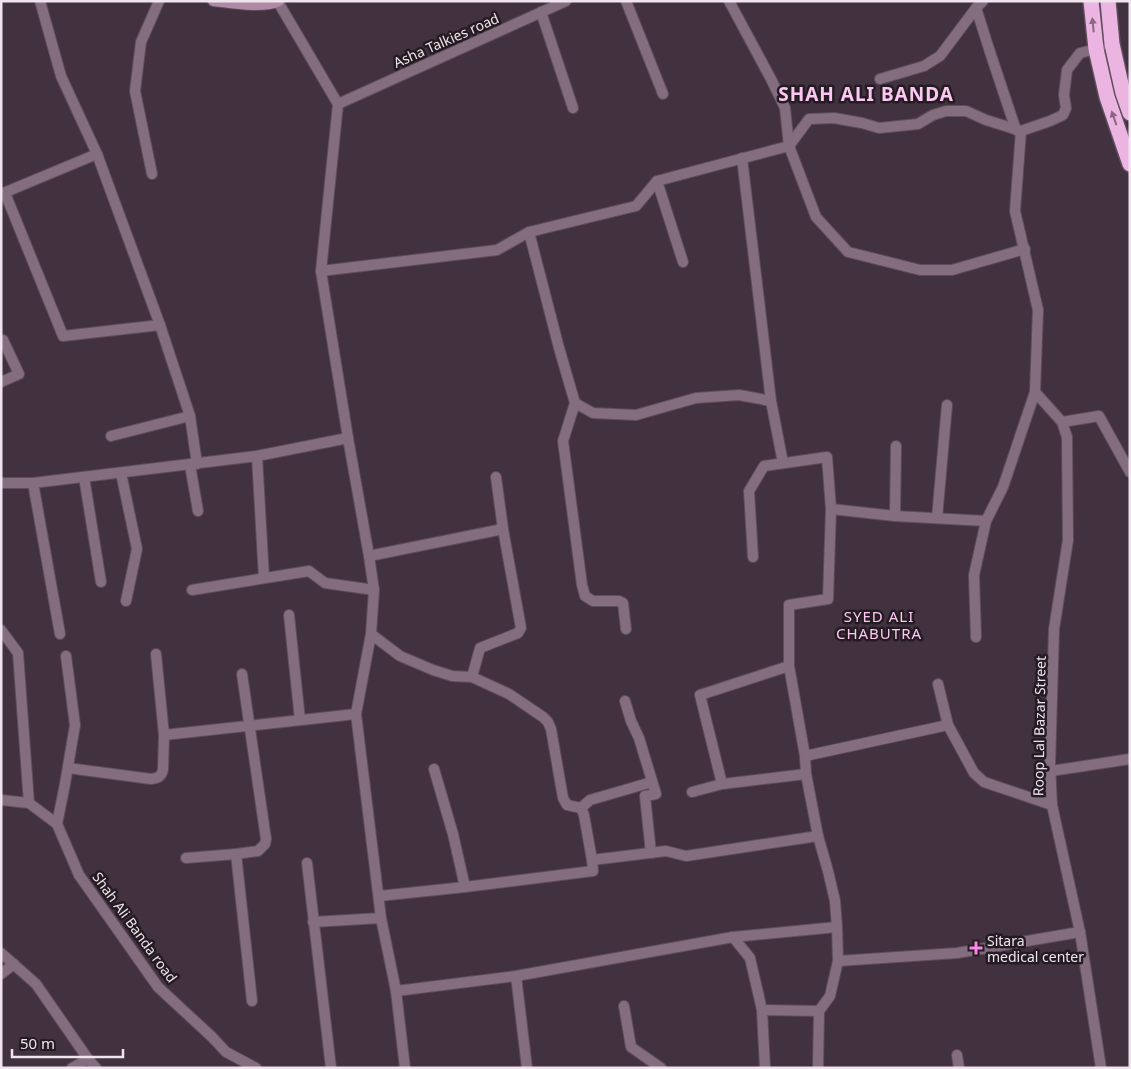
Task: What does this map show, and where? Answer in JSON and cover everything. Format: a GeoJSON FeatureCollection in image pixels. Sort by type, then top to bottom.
{"type":"FeatureCollection","features":[{"type":"Feature","properties":{"kind":"highway"},"geometry":{"type":"LineString","coordinates":[[1091,1],[1096,49],[1107,97],[1130,164]]}},
{"type":"Feature","properties":{"kind":"highway"},"geometry":{"type":"LineString","coordinates":[[1108,1],[1112,44],[1123,93],[1130,113]]}},
{"type":"Feature","properties":{"kind":"main road"},"geometry":{"type":"LineString","coordinates":[[213,1],[243,5],[279,2]]}},
{"type":"Feature","properties":{"kind":"street"},"geometry":{"type":"LineString","coordinates":[[40,1],[61,76],[97,154],[160,325],[190,416],[198,510]]}},
{"type":"Feature","properties":{"kind":"street"},"geometry":{"type":"LineString","coordinates":[[152,174],[135,91],[141,42],[159,1]]}},
{"type":"Feature","properties":{"kind":"street","name":"Asha Talkies road"},"geometry":{"type":"LineString","coordinates":[[338,104],[566,1]]}},
{"type":"Feature","properties":{"kind":"street"},"geometry":{"type":"LineString","coordinates":[[626,1],[663,94]]}},
{"type":"Feature","properties":{"kind":"street"},"geometry":{"type":"LineString","coordinates":[[729,1],[785,108],[790,146],[816,217],[848,252],[920,270],[952,270],[1024,249]]}},
{"type":"Feature","properties":{"kind":"street"},"geometry":{"type":"LineString","coordinates":[[279,2],[338,104],[321,271],[374,590],[371,634],[356,714],[381,918],[396,991],[405,1068]]}},
{"type":"Feature","properties":{"kind":"street"},"geometry":{"type":"LineString","coordinates":[[880,78],[924,66],[940,56],[980,5]]}},
{"type":"Feature","properties":{"kind":"street"},"geometry":{"type":"LineString","coordinates":[[976,637],[974,575],[986,521],[1003,487],[1035,392],[1038,310],[1015,210],[1018,130],[980,5]]}},
{"type":"Feature","properties":{"kind":"street"},"geometry":{"type":"LineString","coordinates":[[541,12],[573,108]]}},
{"type":"Feature","properties":{"kind":"street"},"geometry":{"type":"LineString","coordinates":[[321,271],[497,250],[529,232],[636,206],[658,181],[790,146],[809,119],[834,118],[879,128],[918,124],[933,115],[946,112],[966,112],[1018,130],[1050,121],[1063,115],[1066,108],[1064,95],[1067,70],[1080,53],[1112,44]]}},
{"type":"Feature","properties":{"kind":"street"},"geometry":{"type":"LineString","coordinates":[[97,154],[3,193],[63,336],[160,325]]}},
{"type":"Feature","properties":{"kind":"street"},"geometry":{"type":"LineString","coordinates":[[742,158],[771,401],[782,463]]}},
{"type":"Feature","properties":{"kind":"street"},"geometry":{"type":"LineString","coordinates":[[658,181],[683,262]]}},
{"type":"Feature","properties":{"kind":"street"},"geometry":{"type":"LineString","coordinates":[[529,232],[558,348],[575,402],[563,441],[582,585],[585,596],[593,600],[619,600],[623,603],[626,629]]}},
{"type":"Feature","properties":{"kind":"street"},"geometry":{"type":"LineString","coordinates":[[1,382],[19,374],[3,340]]}},
{"type":"Feature","properties":{"kind":"street"},"geometry":{"type":"LineString","coordinates":[[1035,392],[1062,422],[1099,416],[1130,472]]}},
{"type":"Feature","properties":{"kind":"street"},"geometry":{"type":"LineString","coordinates":[[575,402],[593,413],[636,415],[696,398],[739,396],[771,401]]}},
{"type":"Feature","properties":{"kind":"street"},"geometry":{"type":"LineString","coordinates":[[937,518],[946,405]]}},
{"type":"Feature","properties":{"kind":"street"},"geometry":{"type":"LineString","coordinates":[[111,436],[190,416]]}},
{"type":"Feature","properties":{"kind":"street","name":"Roop Lal Bazar Street"},"geometry":{"type":"LineString","coordinates":[[1062,422],[1067,437],[1068,540],[1054,629],[1052,805],[1080,932],[1102,1068]]}},
{"type":"Feature","properties":{"kind":"street"},"geometry":{"type":"LineString","coordinates":[[1,483],[33,483],[193,465],[257,456],[348,438]]}},
{"type":"Feature","properties":{"kind":"street"},"geometry":{"type":"LineString","coordinates":[[895,516],[896,446]]}},
{"type":"Feature","properties":{"kind":"street"},"geometry":{"type":"LineString","coordinates":[[257,456],[264,578]]}},
{"type":"Feature","properties":{"kind":"street"},"geometry":{"type":"LineString","coordinates":[[753,557],[749,491],[764,466],[827,457],[831,509],[828,599],[789,605],[789,666],[805,756],[806,774],[818,836],[835,901],[837,927],[838,961],[830,996],[819,1011],[818,1068]]}},
{"type":"Feature","properties":{"kind":"street"},"geometry":{"type":"LineString","coordinates":[[121,473],[136,549],[126,601]]}},
{"type":"Feature","properties":{"kind":"street"},"geometry":{"type":"LineString","coordinates":[[84,477],[101,582]]}},
{"type":"Feature","properties":{"kind":"street"},"geometry":{"type":"LineString","coordinates":[[472,677],[480,648],[518,633],[521,630],[496,477]]}},
{"type":"Feature","properties":{"kind":"street"},"geometry":{"type":"LineString","coordinates":[[33,483],[60,634]]}},
{"type":"Feature","properties":{"kind":"street"},"geometry":{"type":"LineString","coordinates":[[831,509],[895,516],[986,521]]}},
{"type":"Feature","properties":{"kind":"street"},"geometry":{"type":"LineString","coordinates":[[369,556],[503,529]]}},
{"type":"Feature","properties":{"kind":"street"},"geometry":{"type":"LineString","coordinates":[[192,590],[309,571],[325,582],[374,590]]}},
{"type":"Feature","properties":{"kind":"street"},"geometry":{"type":"LineString","coordinates":[[289,615],[300,720]]}},
{"type":"Feature","properties":{"kind":"street"},"geometry":{"type":"LineString","coordinates":[[1,630],[18,653],[29,803]]}},
{"type":"Feature","properties":{"kind":"street"},"geometry":{"type":"LineString","coordinates":[[371,634],[400,656],[452,676],[472,677],[509,694],[543,717],[551,729],[563,798],[567,805],[581,808]]}},
{"type":"Feature","properties":{"kind":"street"},"geometry":{"type":"LineString","coordinates":[[68,768],[151,779],[160,777],[163,770],[164,735],[156,654]]}},
{"type":"Feature","properties":{"kind":"street"},"geometry":{"type":"LineString","coordinates":[[1,800],[29,803],[57,824],[75,725],[66,656]]}},
{"type":"Feature","properties":{"kind":"street"},"geometry":{"type":"LineString","coordinates":[[722,784],[700,695],[789,666]]}},
{"type":"Feature","properties":{"kind":"street"},"geometry":{"type":"LineString","coordinates":[[186,858],[258,851],[265,844],[266,839],[242,674]]}},
{"type":"Feature","properties":{"kind":"street"},"geometry":{"type":"LineString","coordinates":[[938,684],[948,724],[974,773],[984,782],[1052,805]]}},
{"type":"Feature","properties":{"kind":"street"},"geometry":{"type":"LineString","coordinates":[[625,702],[631,722],[639,738],[656,794],[645,796],[651,853]]}},
{"type":"Feature","properties":{"kind":"street"},"geometry":{"type":"LineString","coordinates":[[164,735],[356,714]]}},
{"type":"Feature","properties":{"kind":"street"},"geometry":{"type":"LineString","coordinates":[[805,756],[948,724]]}},
{"type":"Feature","properties":{"kind":"street"},"geometry":{"type":"LineString","coordinates":[[1051,771],[1130,759]]}},
{"type":"Feature","properties":{"kind":"street"},"geometry":{"type":"LineString","coordinates":[[434,769],[465,887]]}},
{"type":"Feature","properties":{"kind":"street"},"geometry":{"type":"LineString","coordinates":[[692,792],[722,784],[806,774]]}},
{"type":"Feature","properties":{"kind":"street"},"geometry":{"type":"LineString","coordinates":[[581,808],[590,800],[652,782]]}},
{"type":"Feature","properties":{"kind":"street"},"geometry":{"type":"LineString","coordinates":[[379,896],[593,871],[584,815],[581,808]]}},
{"type":"Feature","properties":{"kind":"street","name":"Shah Ali Banda road"},"geometry":{"type":"LineString","coordinates":[[57,824],[79,875],[158,986],[226,1052],[256,1068]]}},
{"type":"Feature","properties":{"kind":"street"},"geometry":{"type":"LineString","coordinates":[[592,860],[666,851],[686,856],[818,836]]}},
{"type":"Feature","properties":{"kind":"street"},"geometry":{"type":"LineString","coordinates":[[236,854],[252,1001]]}},
{"type":"Feature","properties":{"kind":"street"},"geometry":{"type":"LineString","coordinates":[[307,863],[331,1068]]}},
{"type":"Feature","properties":{"kind":"street"},"geometry":{"type":"LineString","coordinates":[[313,922],[381,918]]}},
{"type":"Feature","properties":{"kind":"street"},"geometry":{"type":"LineString","coordinates":[[396,991],[516,976],[733,937],[837,927]]}},
{"type":"Feature","properties":{"kind":"street"},"geometry":{"type":"LineString","coordinates":[[838,961],[958,952],[1080,932]]}},
{"type":"Feature","properties":{"kind":"street"},"geometry":{"type":"LineString","coordinates":[[733,937],[750,958],[762,1010],[765,1068]]}},
{"type":"Feature","properties":{"kind":"street"},"geometry":{"type":"LineString","coordinates":[[1,953],[36,984],[96,1068]]}},
{"type":"Feature","properties":{"kind":"street"},"geometry":{"type":"LineString","coordinates":[[1,974],[14,964]]}},
{"type":"Feature","properties":{"kind":"street"},"geometry":{"type":"LineString","coordinates":[[516,976],[527,1068]]}},
{"type":"Feature","properties":{"kind":"street"},"geometry":{"type":"LineString","coordinates":[[624,1006],[630,1047],[661,1068]]}},
{"type":"Feature","properties":{"kind":"street"},"geometry":{"type":"LineString","coordinates":[[762,1010],[819,1011]]}},
{"type":"Feature","properties":{"kind":"street"},"geometry":{"type":"LineString","coordinates":[[957,1055],[959,1068]]}},
{"type":"Feature","properties":{"kind":"street"},"geometry":{"type":"LineString","coordinates":[[72,1068],[88,1059]]}},
{"type":"Feature","properties":{"kind":"place","name":"Sitara medical center"},"geometry":{"type":"Point","coordinates":[976,948]}},
{"type":"Feature","properties":{"kind":"district","name":"SHAH ALI BANDA"},"geometry":{"type":"Point","coordinates":[866,94]}},
{"type":"Feature","properties":{"kind":"district","name":"SYED ALI CHABUTRA"},"geometry":{"type":"Point","coordinates":[879,624]}}]}
